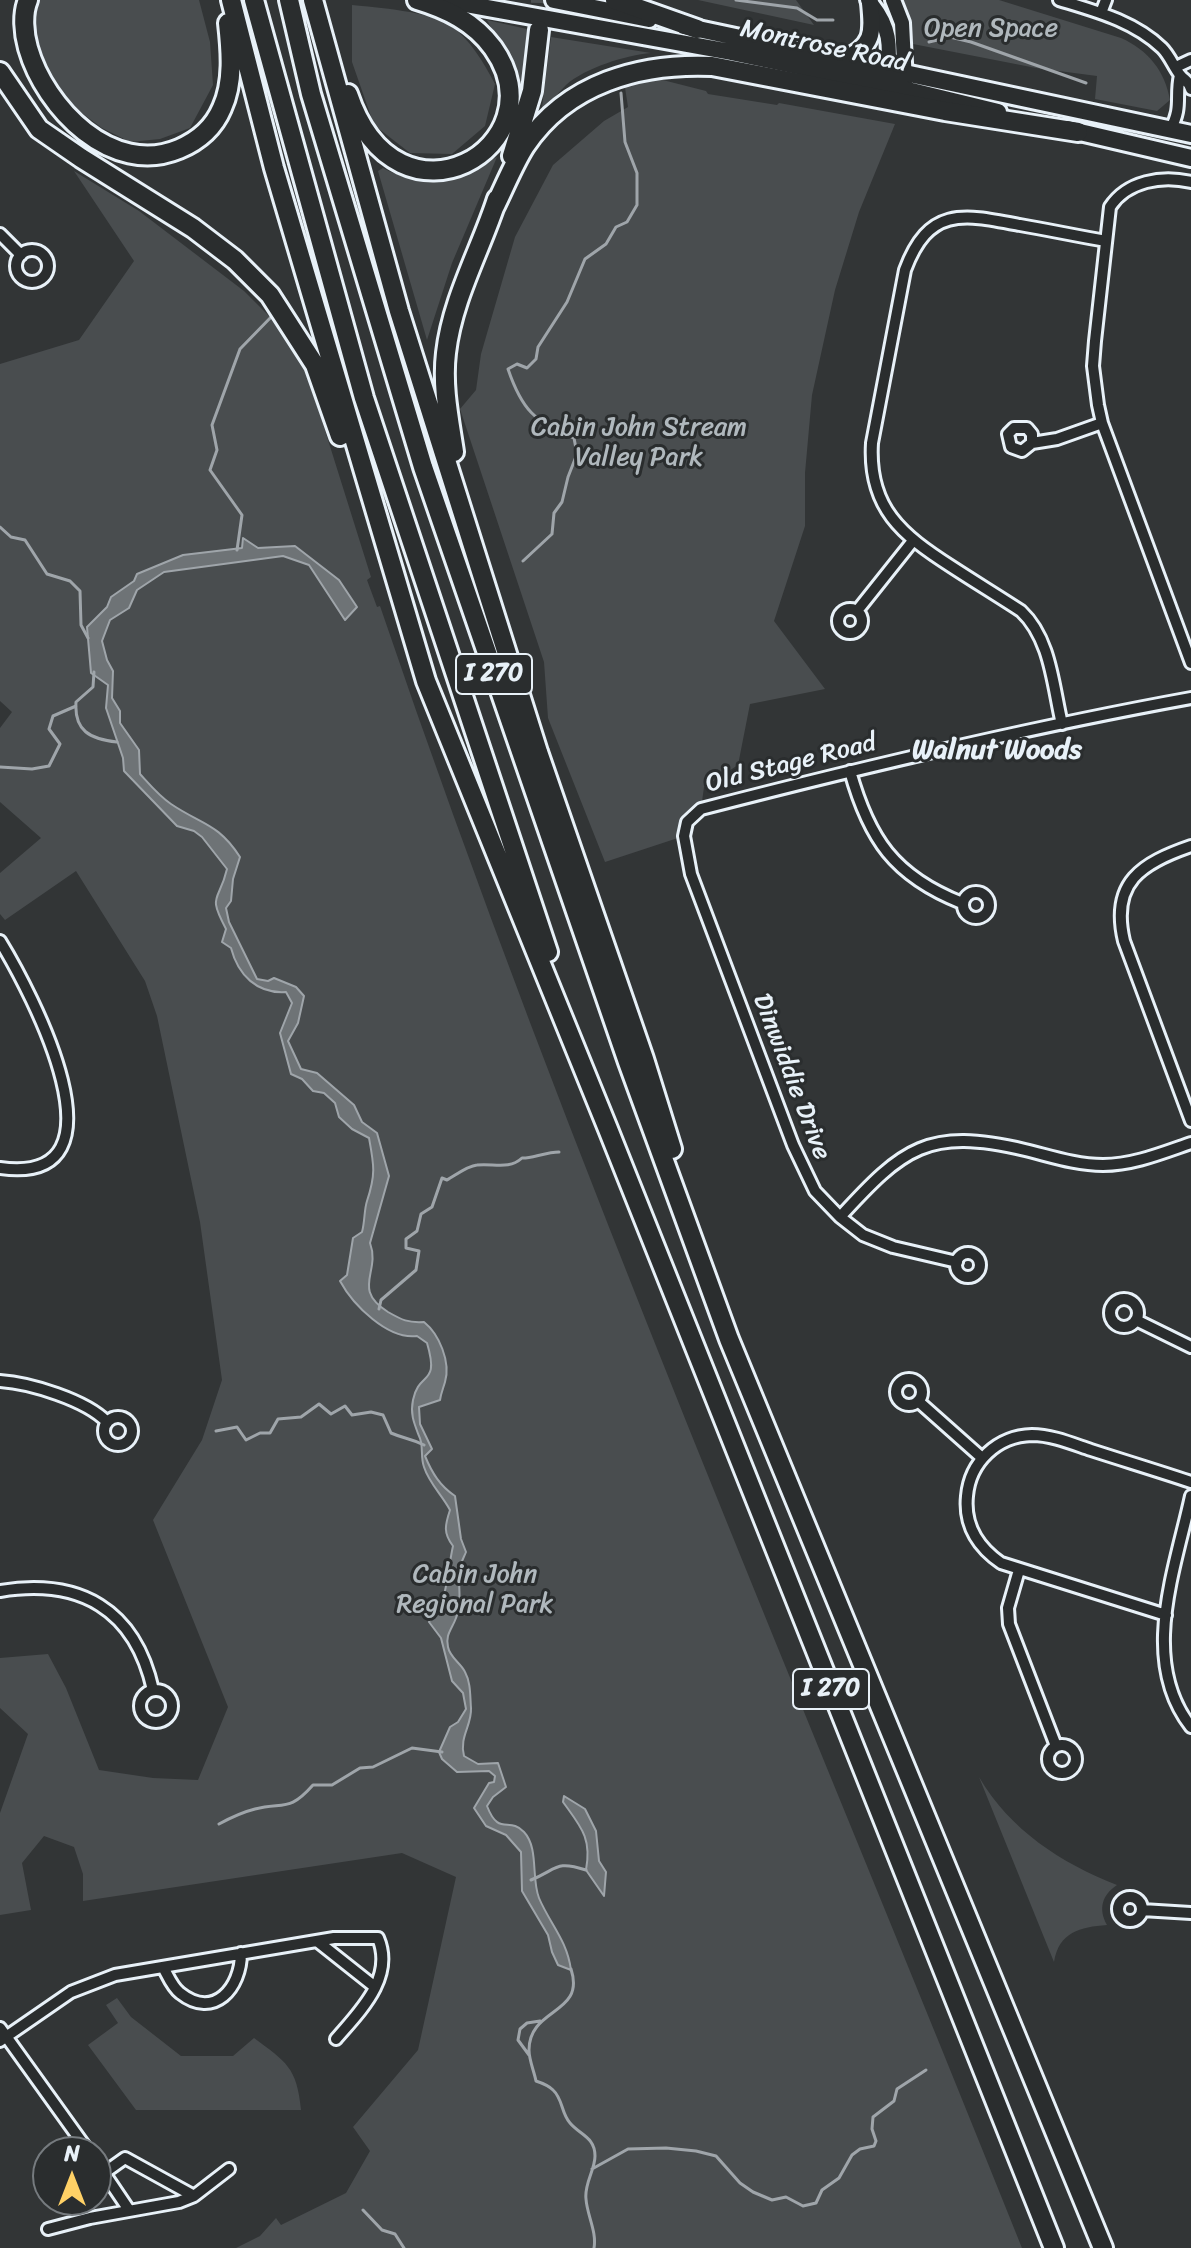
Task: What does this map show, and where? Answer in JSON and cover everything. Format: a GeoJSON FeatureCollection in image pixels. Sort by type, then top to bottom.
{"type":"FeatureCollection","features":[{"type":"Feature","properties":{"kind":"highway"},"geometry":{"type":"LineString","coordinates":[[28,0],[25,35],[28,49],[39,76],[60,108],[102,143],[122,152],[144,155],[167,154],[200,137],[213,124],[223,107],[229,87],[229,0]]}},
{"type":"Feature","properties":{"kind":"highway","name":"I 270"},"geometry":{"type":"LineString","coordinates":[[229,0],[274,168],[426,681],[1054,2248]]}},
{"type":"Feature","properties":{"kind":"highway","name":"I 270"},"geometry":{"type":"LineString","coordinates":[[254,0],[364,398],[608,1129]]}},
{"type":"Feature","properties":{"kind":"highway","name":"I 270"},"geometry":{"type":"LineString","coordinates":[[289,0],[311,94],[423,467],[628,1062],[729,1339],[1103,2248]]}},
{"type":"Feature","properties":{"kind":"highway"},"geometry":{"type":"LineString","coordinates":[[313,1],[354,110],[377,148],[410,167],[442,171],[472,160],[493,141],[506,117],[509,87],[498,56],[476,30],[448,10],[417,0]]}},
{"type":"Feature","properties":{"kind":"highway"},"geometry":{"type":"LineString","coordinates":[[615,0],[697,29]]}},
{"type":"Feature","properties":{"kind":"highway","name":"I 270"},"geometry":{"type":"LineString","coordinates":[[313,1],[399,311],[538,752],[644,1059],[729,1339]]}},
{"type":"Feature","properties":{"kind":"highway"},"geometry":{"type":"LineString","coordinates":[[463,510],[444,383],[446,353],[452,320],[494,208],[532,91],[539,30]]}},
{"type":"Feature","properties":{"kind":"highway"},"geometry":{"type":"LineString","coordinates":[[494,208],[524,147],[541,126],[588,90],[620,75],[661,66],[712,66],[945,111],[1078,132]]}},
{"type":"Feature","properties":{"kind":"highway"},"geometry":{"type":"LineString","coordinates":[[0,72],[39,129],[193,228],[235,260],[270,295],[315,365],[366,511],[383,541]]}},
{"type":"Feature","properties":{"kind":"main road","name":"Montrose Road"},"geometry":{"type":"LineString","coordinates":[[443,0],[888,77],[1191,134]]}},
{"type":"Feature","properties":{"kind":"main road","name":"Montrose Road"},"geometry":{"type":"LineString","coordinates":[[554,0],[843,60],[888,77]]}},
{"type":"Feature","properties":{"kind":"main road"},"geometry":{"type":"LineString","coordinates":[[843,60],[858,54],[869,41],[872,27],[869,1]]}},
{"type":"Feature","properties":{"kind":"main road","name":"Montrose Road"},"geometry":{"type":"LineString","coordinates":[[905,81],[1078,132],[1191,158]]}},
{"type":"Feature","properties":{"kind":"street"},"geometry":{"type":"LineString","coordinates":[[893,0],[902,23],[905,81]]}},
{"type":"Feature","properties":{"kind":"street"},"geometry":{"type":"LineString","coordinates":[[1059,0],[1140,30],[1164,50],[1191,89]]}},
{"type":"Feature","properties":{"kind":"street"},"geometry":{"type":"LineString","coordinates":[[1101,13],[1106,0]]}},
{"type":"Feature","properties":{"kind":"street"},"geometry":{"type":"LineString","coordinates":[[869,1],[887,26],[888,77]]}},
{"type":"Feature","properties":{"kind":"street"},"geometry":{"type":"LineString","coordinates":[[1170,130],[1180,107],[1178,71],[1191,60]]}},
{"type":"Feature","properties":{"kind":"street"},"geometry":{"type":"LineString","coordinates":[[1191,182],[1150,181],[1123,190],[1110,207],[1093,366],[1102,423],[1191,663]]}},
{"type":"Feature","properties":{"kind":"street"},"geometry":{"type":"LineString","coordinates":[[1062,724],[1044,646],[1028,618],[912,542],[896,526],[874,482],[872,443],[905,270],[915,247],[926,233],[944,221],[972,216],[1106,241]]}},
{"type":"Feature","properties":{"kind":"street"},"geometry":{"type":"LineString","coordinates":[[0,234],[21,255]]}},
{"type":"Feature","properties":{"kind":"street"},"geometry":{"type":"LineString","coordinates":[[1032,443],[1057,439],[1102,423]]}},
{"type":"Feature","properties":{"kind":"street"},"geometry":{"type":"LineString","coordinates":[[857,611],[912,542]]}},
{"type":"Feature","properties":{"kind":"street","name":"Old Stage Road"},"geometry":{"type":"LineString","coordinates":[[687,822],[701,809],[850,771],[1191,698]]}},
{"type":"Feature","properties":{"kind":"street"},"geometry":{"type":"LineString","coordinates":[[850,771],[860,808],[869,826],[895,860],[929,886],[962,903]]}},
{"type":"Feature","properties":{"kind":"street","name":"Dinwiddie Drive"},"geometry":{"type":"LineString","coordinates":[[687,822],[684,836],[700,902],[793,1145],[815,1191],[850,1227],[877,1241],[957,1262]]}},
{"type":"Feature","properties":{"kind":"street"},"geometry":{"type":"LineString","coordinates":[[1191,846],[1154,859],[1144,866],[1128,888],[1121,915],[1124,941],[1191,1121]]}},
{"type":"Feature","properties":{"kind":"street"},"geometry":{"type":"LineString","coordinates":[[0,941],[25,983],[46,1029],[66,1096],[69,1123],[60,1148],[46,1163],[26,1170],[0,1168]]}},
{"type":"Feature","properties":{"kind":"street"},"geometry":{"type":"LineString","coordinates":[[840,1217],[883,1171],[927,1146],[976,1140],[1079,1163],[1114,1165],[1134,1162],[1191,1143]]}},
{"type":"Feature","properties":{"kind":"street"},"geometry":{"type":"LineString","coordinates":[[1136,1320],[1191,1347]]}},
{"type":"Feature","properties":{"kind":"street"},"geometry":{"type":"LineString","coordinates":[[0,1381],[17,1383],[86,1405],[107,1422]]}},
{"type":"Feature","properties":{"kind":"street"},"geometry":{"type":"LineString","coordinates":[[918,1401],[981,1457]]}},
{"type":"Feature","properties":{"kind":"street"},"geometry":{"type":"LineString","coordinates":[[1166,1615],[1019,1570],[988,1553],[971,1528],[966,1508],[968,1487],[981,1457],[1020,1436],[1041,1436],[1191,1482]]}},
{"type":"Feature","properties":{"kind":"street"},"geometry":{"type":"LineString","coordinates":[[1191,1496],[1166,1615],[1163,1647],[1167,1680],[1191,1727]]}},
{"type":"Feature","properties":{"kind":"street"},"geometry":{"type":"LineString","coordinates":[[1019,1570],[1008,1608],[1009,1624],[1056,1746]]}},
{"type":"Feature","properties":{"kind":"street"},"geometry":{"type":"LineString","coordinates":[[0,1591],[46,1587],[76,1593],[100,1605],[119,1620],[137,1641],[153,1690]]}},
{"type":"Feature","properties":{"kind":"street"},"geometry":{"type":"LineString","coordinates":[[1142,1910],[1191,1913]]}},
{"type":"Feature","properties":{"kind":"street"},"geometry":{"type":"LineString","coordinates":[[77,2136],[2,2035],[92,1982],[115,1975],[317,1941],[346,1937],[378,1938],[382,1959],[372,1997],[336,2039]]}},
{"type":"Feature","properties":{"kind":"street"},"geometry":{"type":"LineString","coordinates":[[317,1941],[375,1987]]}},
{"type":"Feature","properties":{"kind":"street"},"geometry":{"type":"LineString","coordinates":[[163,1967],[173,1986],[184,1996],[211,2002],[236,1984],[241,1953]]}},
{"type":"Feature","properties":{"kind":"street"},"geometry":{"type":"LineString","coordinates":[[112,2167],[125,2158],[194,2196]]}},
{"type":"Feature","properties":{"kind":"street"},"geometry":{"type":"LineString","coordinates":[[48,2229],[179,2202],[194,2196],[229,2169]]}},
{"type":"Feature","properties":{"kind":"street"},"geometry":{"type":"LineString","coordinates":[[112,2185],[129,2210]]}},
{"type":"Feature","properties":{"kind":"green space"},"geometry":{"type":"Polygon","coordinates":[[[36,0],[199,0],[210,42],[213,85],[190,128],[160,139],[130,142],[102,128],[71,105],[47,68],[33,38],[36,0]]]}},
{"type":"Feature","properties":{"kind":"green space"},"geometry":{"type":"Polygon","coordinates":[[[698,0],[796,0],[814,25],[698,0]]]}},
{"type":"Feature","properties":{"kind":"green space","name":"Open Space"},"geometry":{"type":"Polygon","coordinates":[[[902,0],[999,0],[1121,38],[1154,63],[1164,80],[1170,100],[1157,111],[1095,99],[1097,76],[1036,68],[913,44],[910,22],[902,0]]]}},
{"type":"Feature","properties":{"kind":"green space"},"geometry":{"type":"Polygon","coordinates":[[[352,5],[403,11],[442,20],[464,37],[495,84],[485,126],[452,154],[410,153],[374,125],[352,62],[352,5]]]}},
{"type":"Feature","properties":{"kind":"green space"},"geometry":{"type":"Polygon","coordinates":[[[487,20],[527,29],[525,72],[518,101],[513,68],[487,20]]]}},
{"type":"Feature","properties":{"kind":"green space"},"geometry":{"type":"Polygon","coordinates":[[[551,37],[651,53],[630,56],[584,73],[566,85],[541,115],[551,37]]]}},
{"type":"Feature","properties":{"kind":"green space","name":"Cabin John Stream Valley Park"},"geometry":{"type":"Polygon","coordinates":[[[647,76],[708,94],[895,124],[859,212],[835,290],[812,395],[805,473],[805,526],[774,621],[825,689],[750,704],[738,765],[704,787],[701,809],[684,836],[605,862],[548,718],[544,662],[460,409],[476,390],[481,354],[515,237],[553,165],[604,121],[628,107],[624,81],[647,76]]]}},
{"type":"Feature","properties":{"kind":"green space"},"geometry":{"type":"Polygon","coordinates":[[[497,157],[452,263],[427,340],[378,171],[383,168],[414,180],[442,180],[497,157]]]}},
{"type":"Feature","properties":{"kind":"green space","name":"Cabin John Regional Park"},"geometry":{"type":"Polygon","coordinates":[[[74,171],[139,211],[244,291],[283,330],[287,343],[302,357],[371,577],[367,580],[377,607],[380,606],[529,1021],[690,1431],[1022,2248],[236,2248],[260,2236],[276,2218],[281,2225],[346,2193],[370,2151],[353,2127],[418,2050],[456,1877],[402,1853],[83,1901],[83,1874],[74,1847],[44,1836],[22,1863],[31,1910],[0,1915],[0,1813],[28,1734],[0,1708],[0,1658],[48,1654],[66,1688],[99,1770],[153,1778],[198,1780],[228,1707],[153,1520],[202,1440],[222,1380],[200,1222],[157,1016],[145,981],[76,871],[5,920],[0,914],[0,873],[41,838],[0,802],[0,728],[12,712],[0,701],[0,364],[79,340],[134,261],[74,171]]]}},
{"type":"Feature","properties":{"kind":"green space"},"geometry":{"type":"Polygon","coordinates":[[[979,1777],[1006,1813],[1039,1843],[1076,1866],[1117,1885],[1103,1903],[1107,1925],[1072,1933],[1061,1944],[1054,1962],[979,1777]]]}},
{"type":"Feature","properties":{"kind":"green space"},"geometry":{"type":"Polygon","coordinates":[[[117,1998],[131,2017],[181,2056],[233,2056],[254,2038],[288,2067],[296,2084],[301,2110],[136,2110],[88,2045],[118,2023],[106,2005],[117,1998]]]}},
{"type":"Feature","properties":{"kind":"shaded area"},"geometry":{"type":"Polygon","coordinates":[[[243,538],[258,548],[295,546],[339,580],[357,607],[345,620],[309,565],[283,556],[164,572],[137,590],[129,608],[110,620],[102,641],[113,671],[112,698],[120,711],[120,723],[139,750],[140,774],[167,801],[217,831],[240,857],[233,879],[231,901],[226,908],[229,922],[257,979],[268,981],[274,978],[296,987],[304,996],[298,1023],[288,1041],[301,1069],[317,1073],[354,1105],[362,1122],[377,1133],[389,1176],[370,1243],[371,1296],[377,1304],[397,1317],[424,1322],[439,1341],[445,1357],[446,1374],[440,1400],[419,1407],[420,1424],[432,1449],[425,1456],[437,1479],[455,1496],[461,1539],[466,1552],[460,1567],[458,1612],[447,1643],[449,1651],[465,1672],[469,1685],[471,1714],[463,1743],[464,1756],[478,1764],[498,1763],[506,1787],[487,1806],[496,1821],[519,1828],[529,1839],[539,1898],[562,1941],[571,1970],[558,1965],[548,1935],[522,1891],[521,1852],[506,1835],[486,1826],[474,1808],[489,1783],[494,1782],[495,1776],[489,1771],[457,1772],[442,1759],[439,1752],[450,1727],[458,1722],[466,1709],[463,1693],[452,1681],[441,1638],[429,1622],[443,1599],[453,1546],[446,1529],[450,1510],[426,1473],[412,1414],[416,1391],[430,1372],[430,1357],[427,1343],[417,1336],[406,1336],[383,1327],[362,1310],[340,1281],[347,1275],[353,1238],[363,1228],[373,1176],[369,1138],[339,1117],[335,1103],[324,1093],[313,1091],[302,1079],[291,1074],[280,1033],[292,1003],[286,992],[266,990],[250,981],[238,967],[231,948],[222,942],[226,929],[217,909],[216,898],[227,869],[202,837],[177,826],[124,771],[123,758],[106,708],[108,685],[91,673],[87,627],[107,607],[111,597],[134,581],[137,574],[183,555],[242,548],[243,538]]]}},
{"type":"Feature","properties":{"kind":"shaded area"},"geometry":{"type":"Polygon","coordinates":[[[564,1796],[585,1809],[596,1831],[599,1861],[606,1872],[604,1896],[586,1870],[586,1841],[580,1826],[563,1802],[564,1796]]]}},
{"type":"Feature","properties":{"kind":"waterway"},"geometry":{"type":"LineString","coordinates":[[736,0],[797,8],[817,20],[833,20]]}},
{"type":"Feature","properties":{"kind":"waterway"},"geometry":{"type":"LineString","coordinates":[[929,42],[950,37],[971,42],[1086,83]]}},
{"type":"Feature","properties":{"kind":"waterway"},"geometry":{"type":"LineString","coordinates":[[523,561],[552,534],[554,513],[562,502],[577,454],[574,438],[539,420],[524,404],[508,369],[517,364],[527,368],[536,359],[538,347],[567,302],[585,259],[606,244],[616,227],[627,222],[637,205],[637,173],[625,142],[621,93]]}},
{"type":"Feature","properties":{"kind":"waterway"},"geometry":{"type":"LineString","coordinates":[[237,550],[242,515],[210,470],[217,450],[212,425],[240,349],[275,313]]}},
{"type":"Feature","properties":{"kind":"waterway"},"geometry":{"type":"LineString","coordinates":[[0,527],[11,537],[25,540],[47,574],[70,581],[80,591],[81,625],[88,638]]}},
{"type":"Feature","properties":{"kind":"waterway"},"geometry":{"type":"LineString","coordinates":[[94,672],[93,687],[76,702],[78,720],[92,736],[117,742]]}},
{"type":"Feature","properties":{"kind":"waterway"},"geometry":{"type":"LineString","coordinates":[[0,767],[32,769],[49,766],[60,744],[49,729],[53,716],[76,706]]}},
{"type":"Feature","properties":{"kind":"waterway"},"geometry":{"type":"LineString","coordinates":[[379,1309],[381,1300],[416,1270],[419,1251],[406,1248],[406,1239],[417,1231],[421,1214],[432,1207],[442,1178],[447,1180],[473,1166],[506,1165],[522,1158],[559,1152]]}},
{"type":"Feature","properties":{"kind":"waterway"},"geometry":{"type":"LineString","coordinates":[[216,1431],[237,1427],[246,1440],[260,1433],[270,1433],[278,1419],[301,1417],[319,1404],[331,1414],[345,1406],[352,1415],[371,1412],[383,1415],[391,1433],[424,1445]]}},
{"type":"Feature","properties":{"kind":"waterway"},"geometry":{"type":"LineString","coordinates":[[219,1824],[250,1810],[292,1803],[313,1785],[332,1785],[360,1768],[373,1767],[412,1748],[442,1752]]}},
{"type":"Feature","properties":{"kind":"waterway"},"geometry":{"type":"LineString","coordinates":[[531,1880],[562,1866],[586,1870]]}},
{"type":"Feature","properties":{"kind":"waterway"},"geometry":{"type":"LineString","coordinates":[[571,1969],[574,1984],[571,1995],[538,2026],[531,2036],[529,2054],[536,2081],[550,2087],[556,2094],[567,2119],[590,2140],[594,2150],[595,2161],[586,2193],[594,2248]]}},
{"type":"Feature","properties":{"kind":"waterway"},"geometry":{"type":"LineString","coordinates":[[529,2055],[518,2040],[520,2029],[527,2023],[540,2021]]}},
{"type":"Feature","properties":{"kind":"waterway"},"geometry":{"type":"LineString","coordinates":[[592,2169],[628,2149],[696,2151],[716,2156],[740,2183],[753,2192],[772,2200],[786,2197],[803,2206],[816,2203],[822,2190],[839,2178],[852,2155],[860,2149],[874,2146],[873,2117],[894,2101],[897,2089],[926,2070]]}},
{"type":"Feature","properties":{"kind":"waterway"},"geometry":{"type":"LineString","coordinates":[[363,2210],[382,2230],[395,2234],[404,2248]]}},
{"type":"Feature","properties":{"kind":"tunnel"},"geometry":{"type":"LineString","coordinates":[[539,30],[540,0]]}},
{"type":"Feature","properties":{"kind":"district","name":"Walnut Woods"},"geometry":{"type":"Point","coordinates":[997,751]}}]}
